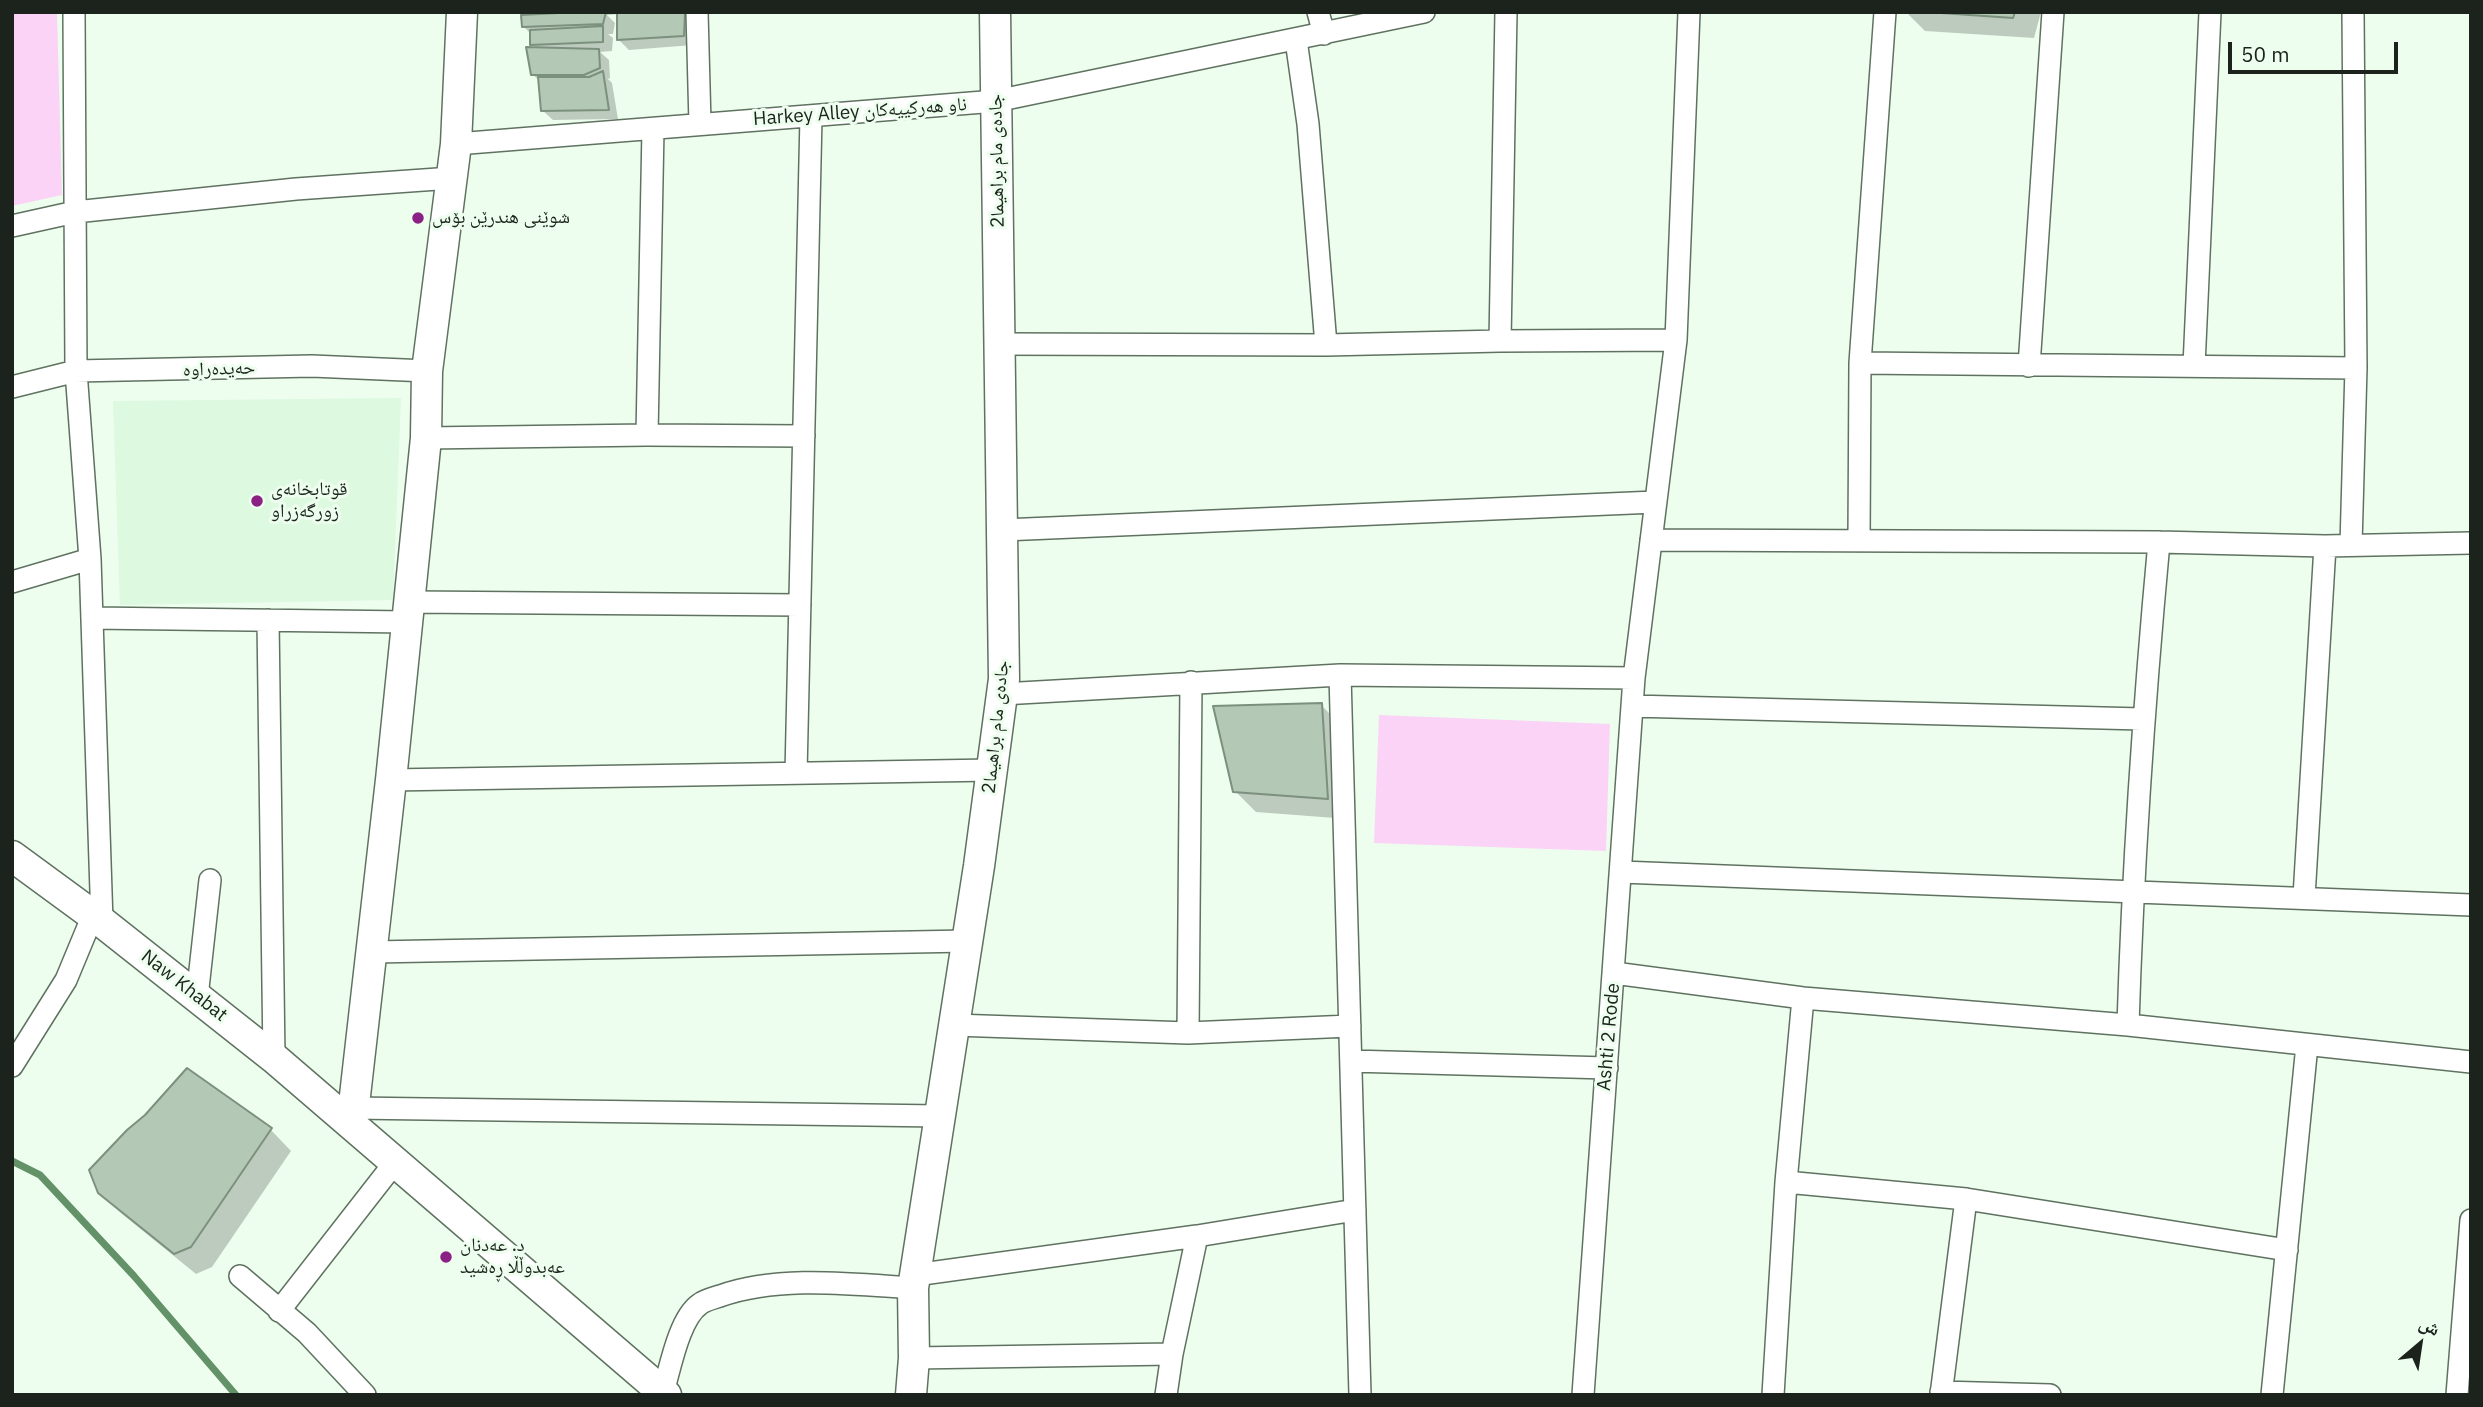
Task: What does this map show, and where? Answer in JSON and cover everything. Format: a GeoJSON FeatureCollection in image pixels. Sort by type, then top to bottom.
{"type":"FeatureCollection","features":[{"type":"Feature","properties":{"kind":"street"},"geometry":{"type":"LineString","coordinates":[[12,1066],[66,980],[97,918],[90,559],[76,371],[74,12]]}},
{"type":"Feature","properties":{"kind":"street"},"geometry":{"type":"LineString","coordinates":[[462,12],[456,144],[427,371],[426,438],[409,612],[373,952],[352,1115],[940,1116]]}},
{"type":"Feature","properties":{"kind":"street"},"geometry":{"type":"LineString","coordinates":[[697,12],[700,124]]}},
{"type":"Feature","properties":{"kind":"street","name":"جادەی مام براهیما2"},"geometry":{"type":"LineString","coordinates":[[911,1395],[914,1281],[967,941],[1004,679],[995,12]]}},
{"type":"Feature","properties":{"kind":"street"},"geometry":{"type":"LineString","coordinates":[[1318,12],[1324,34]]}},
{"type":"Feature","properties":{"kind":"street","name":"Harkey Alley ناو هەركييەكان"},"geometry":{"type":"LineString","coordinates":[[456,144],[996,101],[1424,12]]}},
{"type":"Feature","properties":{"kind":"street"},"geometry":{"type":"LineString","coordinates":[[1500,341],[1506,12]]}},
{"type":"Feature","properties":{"kind":"street","name":"Ashti 2 Rode"},"geometry":{"type":"LineString","coordinates":[[1583,1395],[1634,678],[1676,340],[1689,12]]}},
{"type":"Feature","properties":{"kind":"street"},"geometry":{"type":"LineString","coordinates":[[1859,540],[1860,363],[1885,12]]}},
{"type":"Feature","properties":{"kind":"street"},"geometry":{"type":"LineString","coordinates":[[2029,366],[2053,12]]}},
{"type":"Feature","properties":{"kind":"street"},"geometry":{"type":"LineString","coordinates":[[2194,366],[2210,12]]}},
{"type":"Feature","properties":{"kind":"street"},"geometry":{"type":"LineString","coordinates":[[2351,545],[2356,368],[2353,12]]}},
{"type":"Feature","properties":{"kind":"street"},"geometry":{"type":"LineString","coordinates":[[1296,40],[1308,124],[1326,345]]}},
{"type":"Feature","properties":{"kind":"street"},"geometry":{"type":"LineString","coordinates":[[796,773],[811,117]]}},
{"type":"Feature","properties":{"kind":"street"},"geometry":{"type":"LineString","coordinates":[[648,435],[653,129]]}},
{"type":"Feature","properties":{"kind":"street"},"geometry":{"type":"LineString","coordinates":[[12,226],[75,212],[296,188],[452,178]]}},
{"type":"Feature","properties":{"kind":"street"},"geometry":{"type":"LineString","coordinates":[[1000,345],[1326,345],[1676,340]]}},
{"type":"Feature","properties":{"kind":"street"},"geometry":{"type":"LineString","coordinates":[[1860,363],[2356,368]]}},
{"type":"Feature","properties":{"kind":"street","name":"حەیدەراوە"},"geometry":{"type":"LineString","coordinates":[[12,387],[76,371],[312,366],[427,371]]}},
{"type":"Feature","properties":{"kind":"street"},"geometry":{"type":"LineString","coordinates":[[426,438],[804,436]]}},
{"type":"Feature","properties":{"kind":"street"},"geometry":{"type":"LineString","coordinates":[[1003,530],[1656,502]]}},
{"type":"Feature","properties":{"kind":"street"},"geometry":{"type":"LineString","coordinates":[[1651,540],[2159,542],[2325,546],[2471,543]]}},
{"type":"Feature","properties":{"kind":"street"},"geometry":{"type":"LineString","coordinates":[[2127,1026],[2142,719],[2159,542]]}},
{"type":"Feature","properties":{"kind":"street"},"geometry":{"type":"LineString","coordinates":[[2304,897],[2325,546]]}},
{"type":"Feature","properties":{"kind":"street"},"geometry":{"type":"LineString","coordinates":[[12,582],[90,559]]}},
{"type":"Feature","properties":{"kind":"street"},"geometry":{"type":"LineString","coordinates":[[92,618],[268,620],[409,612],[800,606]]}},
{"type":"Feature","properties":{"kind":"street"},"geometry":{"type":"LineString","coordinates":[[268,620],[274,1058]]}},
{"type":"Feature","properties":{"kind":"street"},"geometry":{"type":"LineString","coordinates":[[1002,694],[1340,675],[1634,678]]}},
{"type":"Feature","properties":{"kind":"street"},"geometry":{"type":"LineString","coordinates":[[1340,675],[1360,1395]]}},
{"type":"Feature","properties":{"kind":"street"},"geometry":{"type":"LineString","coordinates":[[1188,1032],[1191,682]]}},
{"type":"Feature","properties":{"kind":"street"},"geometry":{"type":"LineString","coordinates":[[1632,706],[2142,719]]}},
{"type":"Feature","properties":{"kind":"street"},"geometry":{"type":"LineString","coordinates":[[391,780],[992,770]]}},
{"type":"Feature","properties":{"kind":"street","name":"Naw Khabat"},"geometry":{"type":"LineString","coordinates":[[12,856],[97,918],[274,1058],[352,1115],[396,1161],[665,1393]]}},
{"type":"Feature","properties":{"kind":"street"},"geometry":{"type":"LineString","coordinates":[[1621,872],[2471,905]]}},
{"type":"Feature","properties":{"kind":"street"},"geometry":{"type":"LineString","coordinates":[[197,997],[210,880]]}},
{"type":"Feature","properties":{"kind":"street"},"geometry":{"type":"LineString","coordinates":[[373,952],[967,941]]}},
{"type":"Feature","properties":{"kind":"street"},"geometry":{"type":"LineString","coordinates":[[1615,973],[1803,998],[2127,1026],[2471,1062]]}},
{"type":"Feature","properties":{"kind":"street"},"geometry":{"type":"LineString","coordinates":[[1773,1395],[1786,1182],[1803,998]]}},
{"type":"Feature","properties":{"kind":"street"},"geometry":{"type":"LineString","coordinates":[[954,1025],[1188,1032],[1350,1026]]}},
{"type":"Feature","properties":{"kind":"street"},"geometry":{"type":"LineString","coordinates":[[2272,1395],[2307,1045]]}},
{"type":"Feature","properties":{"kind":"street"},"geometry":{"type":"LineString","coordinates":[[1352,1061],[1607,1068]]}},
{"type":"Feature","properties":{"kind":"street"},"geometry":{"type":"LineString","coordinates":[[279,1311],[396,1161]]}},
{"type":"Feature","properties":{"kind":"street"},"geometry":{"type":"LineString","coordinates":[[1786,1182],[1966,1199],[2287,1250]]}},
{"type":"Feature","properties":{"kind":"street"},"geometry":{"type":"LineString","coordinates":[[1966,1199],[1941,1394],[2050,1395]]}},
{"type":"Feature","properties":{"kind":"street"},"geometry":{"type":"LineString","coordinates":[[665,1393],[677,1343],[689,1317],[699,1304],[742,1288],[914,1281],[1355,1210]]}},
{"type":"Feature","properties":{"kind":"street"},"geometry":{"type":"LineString","coordinates":[[2457,1395],[2465,1363],[2471,1220]]}},
{"type":"Feature","properties":{"kind":"street"},"geometry":{"type":"LineString","coordinates":[[1166,1395],[1171,1354],[1197,1236]]}},
{"type":"Feature","properties":{"kind":"street"},"geometry":{"type":"LineString","coordinates":[[240,1276],[307,1333],[365,1395]]}},
{"type":"Feature","properties":{"kind":"street"},"geometry":{"type":"LineString","coordinates":[[914,1358],[1171,1354]]}},
{"type":"Feature","properties":{"kind":"shaded area"},"geometry":{"type":"Polygon","coordinates":[[[12,12],[57,12],[62,195],[12,206],[12,12]]]}},
{"type":"Feature","properties":{"kind":"shaded area","name":"قوتابخانەی زورگەزراو"},"geometry":{"type":"Polygon","coordinates":[[[401,398],[393,600],[120,605],[113,401],[401,398]]]}},
{"type":"Feature","properties":{"kind":"shaded area"},"geometry":{"type":"Polygon","coordinates":[[[1379,715],[1610,724],[1606,851],[1374,843],[1379,715]]]}},
{"type":"Feature","properties":{"kind":"building"},"geometry":{"type":"Polygon","coordinates":[[[606,12],[603,24],[522,27],[521,15],[606,12]]]}},
{"type":"Feature","properties":{"kind":"building"},"geometry":{"type":"Polygon","coordinates":[[[617,12],[685,12],[684,36],[617,40],[617,12]]]}},
{"type":"Feature","properties":{"kind":"building"},"geometry":{"type":"Polygon","coordinates":[[[1926,12],[2015,12],[2013,18],[1926,12]]]}},
{"type":"Feature","properties":{"kind":"building"},"geometry":{"type":"Polygon","coordinates":[[[603,26],[603,42],[530,45],[530,30],[603,26]]]}},
{"type":"Feature","properties":{"kind":"building"},"geometry":{"type":"Polygon","coordinates":[[[526,47],[599,49],[600,68],[584,75],[531,75],[526,47]]]}},
{"type":"Feature","properties":{"kind":"building"},"geometry":{"type":"Polygon","coordinates":[[[603,71],[609,110],[541,111],[538,77],[589,77],[603,71]]]}},
{"type":"Feature","properties":{"kind":"building"},"geometry":{"type":"Polygon","coordinates":[[[1322,703],[1328,799],[1233,792],[1213,706],[1322,703]]]}},
{"type":"Feature","properties":{"kind":"building"},"geometry":{"type":"Polygon","coordinates":[[[187,1068],[272,1128],[191,1247],[174,1254],[98,1193],[89,1170],[145,1115],[187,1068]]]}},
{"type":"Feature","properties":{"kind":"waterway"},"geometry":{"type":"LineString","coordinates":[[12,1161],[40,1175],[134,1276],[236,1395]]}},
{"type":"Feature","properties":{"kind":"place","name":"شوێنی هندرێن بۆس"},"geometry":{"type":"Point","coordinates":[418,218]}},
{"type":"Feature","properties":{"kind":"place","name":"قوتابخانەی زورگەزراو"},"geometry":{"type":"Point","coordinates":[257,501]}},
{"type":"Feature","properties":{"kind":"place","name":"د. عەدنان عەبدوڵڵا ڕەشید"},"geometry":{"type":"Point","coordinates":[446,1257]}}]}
